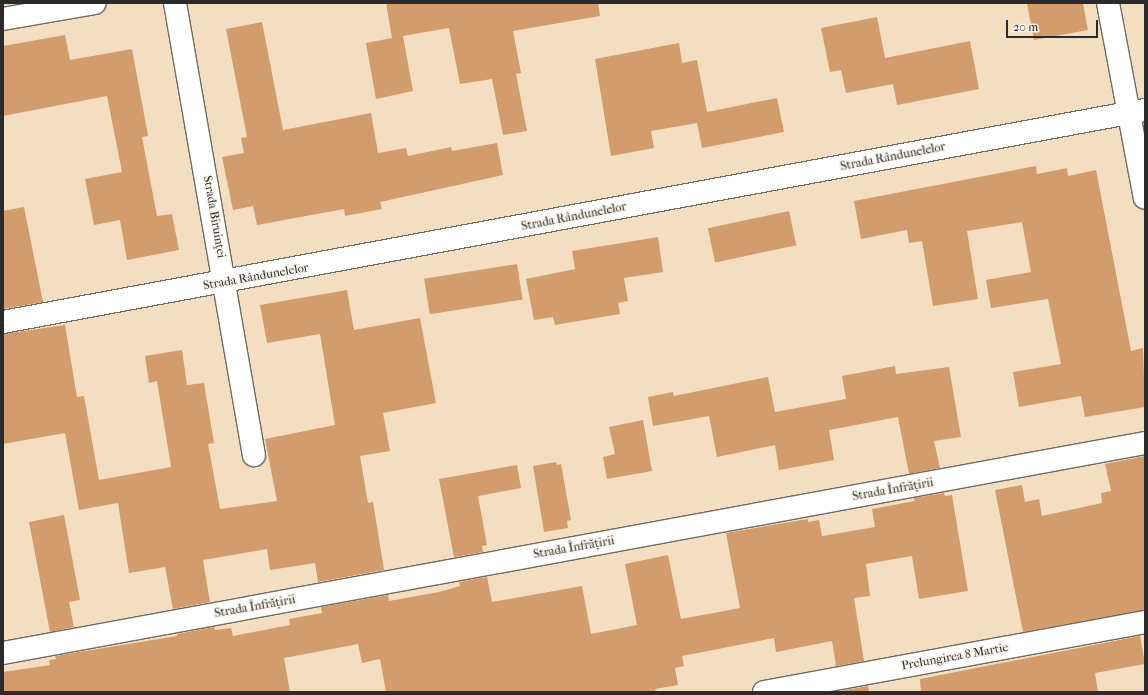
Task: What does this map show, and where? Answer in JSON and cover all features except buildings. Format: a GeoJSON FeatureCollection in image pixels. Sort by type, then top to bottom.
{"type":"FeatureCollection","features":[{"type":"Feature","properties":{"kind":"street"},"geometry":{"type":"LineString","coordinates":[[3,19],[95,3]]}},
{"type":"Feature","properties":{"kind":"street","name":"Strada Biruinței"},"geometry":{"type":"LineString","coordinates":[[175,3],[225,282],[254,455]]}},
{"type":"Feature","properties":{"kind":"street"},"geometry":{"type":"LineString","coordinates":[[1108,3],[1137,111],[1145,198]]}},
{"type":"Feature","properties":{"kind":"street","name":"Strada Rândunelelor"},"geometry":{"type":"LineString","coordinates":[[3,322],[225,282],[1137,111]]}},
{"type":"Feature","properties":{"kind":"street","name":"Strada Înfrățirii"},"geometry":{"type":"LineString","coordinates":[[3,653],[1145,444]]}},
{"type":"Feature","properties":{"kind":"street","name":"Prelungirea 8 Martie"},"geometry":{"type":"LineString","coordinates":[[764,692],[1145,622]]}}]}
